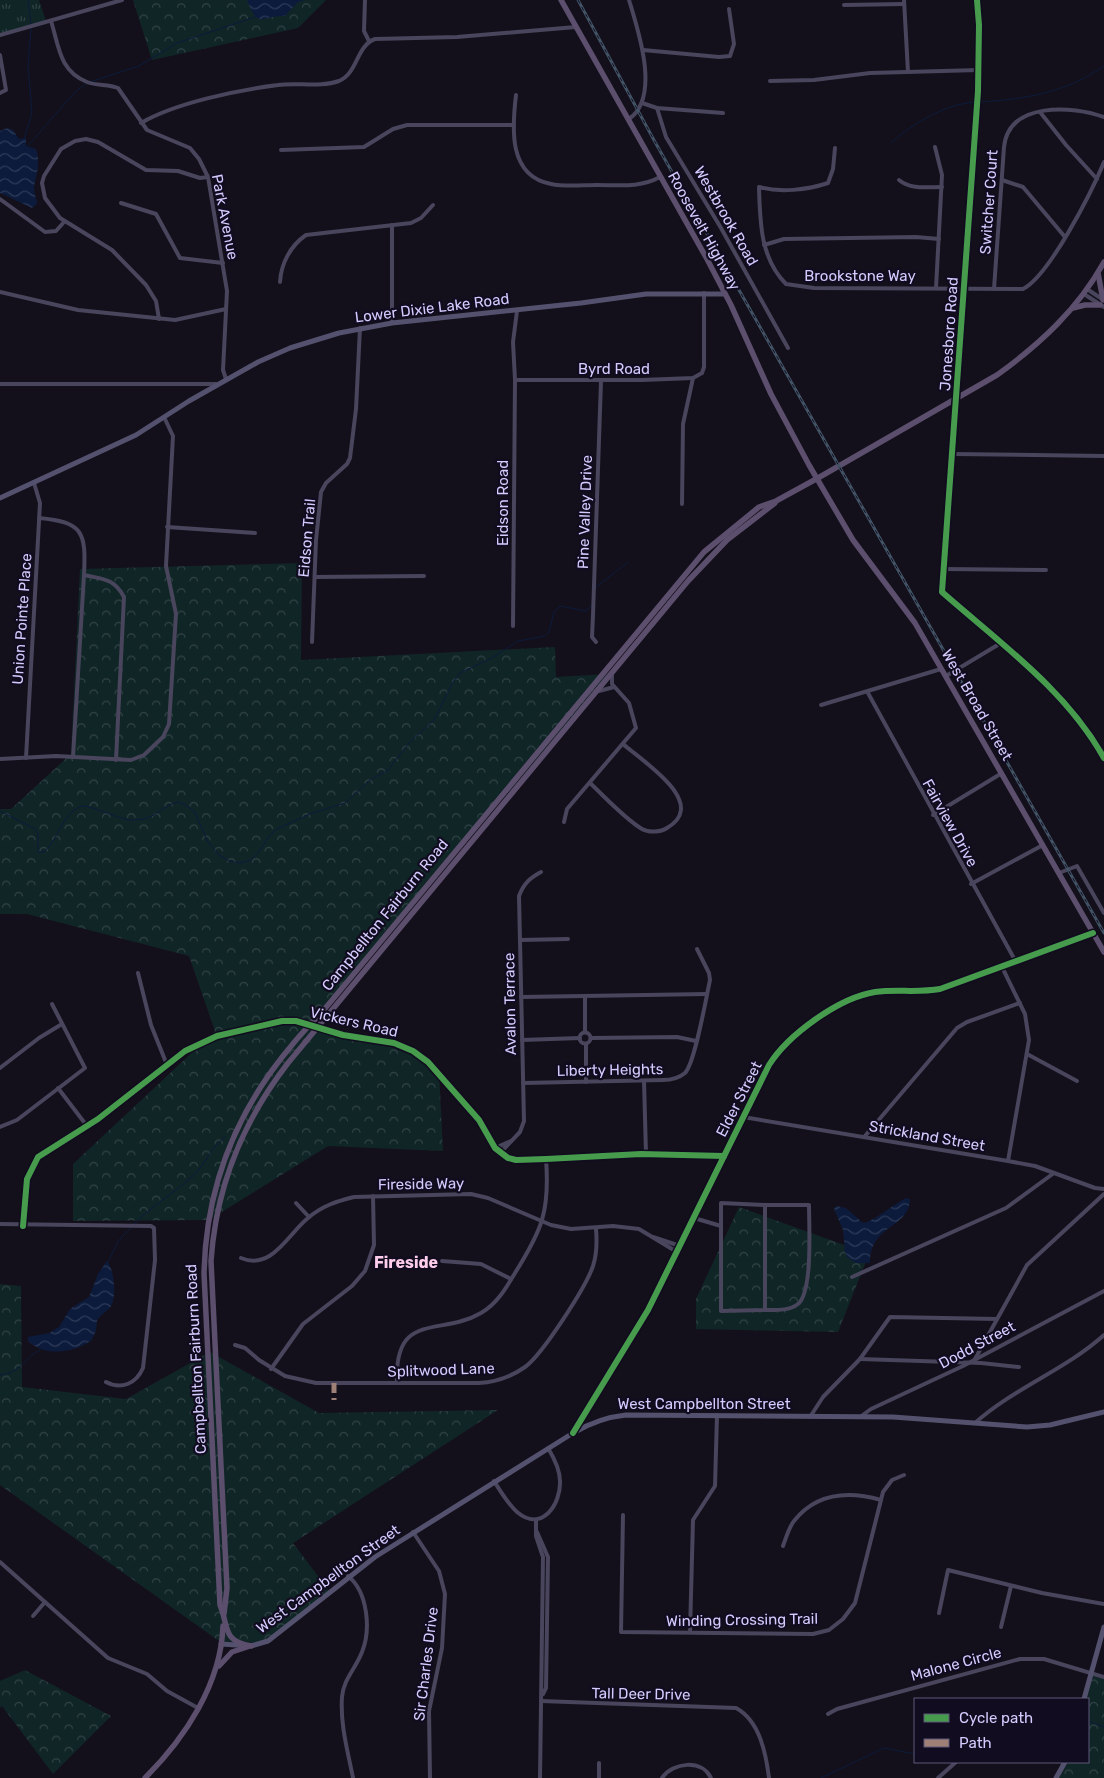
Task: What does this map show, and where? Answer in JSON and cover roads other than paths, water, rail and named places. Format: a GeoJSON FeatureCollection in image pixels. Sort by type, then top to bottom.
{"type":"FeatureCollection","features":[{"type":"Feature","properties":{"kind":"main road","name":"Roosevelt Highway"},"geometry":{"type":"LineString","coordinates":[[561,0],[725,294],[771,394],[818,478]]}},
{"type":"Feature","properties":{"kind":"main road","name":"Campbellton Fairburn Road"},"geometry":{"type":"LineString","coordinates":[[224,1615],[220,1605],[218,1569],[204,1293],[205,1252],[208,1218],[219,1172],[239,1122],[262,1084],[292,1045],[693,562],[748,514],[759,507],[776,501],[818,478],[997,375],[1022,357],[1049,334],[1073,308],[1104,262]]}},
{"type":"Feature","properties":{"kind":"main road"},"geometry":{"type":"LineString","coordinates":[[1073,308],[1103,303],[1098,272]]}},
{"type":"Feature","properties":{"kind":"main road","name":"Lower Dixie Lake Road"},"geometry":{"type":"LineString","coordinates":[[0,498],[130,439],[216,384],[290,348],[360,328],[392,322],[517,310],[646,294],[725,294]]}},
{"type":"Feature","properties":{"kind":"main road","name":"West Broad Street"},"geometry":{"type":"LineString","coordinates":[[818,478],[853,540],[899,599],[946,676],[1104,952]]}},
{"type":"Feature","properties":{"kind":"main road","name":"Campbellton Fairburn Road"},"geometry":{"type":"LineString","coordinates":[[145,1778],[180,1737],[198,1708],[215,1672],[222,1644],[227,1588],[211,1273],[215,1225],[229,1168],[252,1117],[276,1079],[707,560],[776,501]]}},
{"type":"Feature","properties":{"kind":"main road","name":"West Campbellton Street"},"geometry":{"type":"LineString","coordinates":[[222,1644],[250,1646],[268,1641],[348,1576],[494,1480],[598,1420],[626,1415],[922,1418],[1027,1427],[1050,1425],[1104,1412]]}},
{"type":"Feature","properties":{"kind":"main road"},"geometry":{"type":"LineString","coordinates":[[224,1615],[229,1637],[238,1643],[250,1646]]}},
{"type":"Feature","properties":{"kind":"main road"},"geometry":{"type":"LineString","coordinates":[[1084,1698],[1104,1626]]}},
{"type":"Feature","properties":{"kind":"main road"},"geometry":{"type":"LineString","coordinates":[[215,1672],[228,1654],[250,1646]]}},
{"type":"Feature","properties":{"kind":"main road"},"geometry":{"type":"LineString","coordinates":[[1056,1778],[1064,1763]]}},
{"type":"Feature","properties":{"kind":"street"},"geometry":{"type":"LineString","coordinates":[[0,35],[51,22],[122,0]]}},
{"type":"Feature","properties":{"kind":"street"},"geometry":{"type":"LineString","coordinates":[[365,0],[364,31],[369,41]]}},
{"type":"Feature","properties":{"kind":"street"},"geometry":{"type":"LineString","coordinates":[[629,0],[643,50],[645,76],[642,103],[636,114],[629,120]]}},
{"type":"Feature","properties":{"kind":"street","name":"Jonesboro Road"},"geometry":{"type":"LineString","coordinates":[[977,0],[979,70],[942,592],[1001,643]]}},
{"type":"Feature","properties":{"kind":"street"},"geometry":{"type":"LineString","coordinates":[[844,5],[904,2],[908,72]]}},
{"type":"Feature","properties":{"kind":"street"},"geometry":{"type":"LineString","coordinates":[[643,50],[719,57],[730,56],[734,44],[730,9]]}},
{"type":"Feature","properties":{"kind":"street","name":"Park Avenue"},"geometry":{"type":"LineString","coordinates":[[51,22],[58,50],[69,70],[88,82],[118,88],[141,123],[153,134],[179,142],[190,148],[199,159],[208,177],[227,291],[224,370],[226,379]]}},
{"type":"Feature","properties":{"kind":"street"},"geometry":{"type":"LineString","coordinates":[[141,123],[209,98],[278,85],[327,84],[339,80],[351,71],[364,46],[374,39],[457,36],[576,27]]}},
{"type":"Feature","properties":{"kind":"street"},"geometry":{"type":"LineString","coordinates":[[0,55],[6,90],[0,92]]}},
{"type":"Feature","properties":{"kind":"street"},"geometry":{"type":"LineString","coordinates":[[770,81],[814,80],[870,73],[979,70]]}},
{"type":"Feature","properties":{"kind":"street"},"geometry":{"type":"LineString","coordinates":[[516,95],[515,148],[520,162],[530,174],[546,183],[638,185],[660,177]]}},
{"type":"Feature","properties":{"kind":"street"},"geometry":{"type":"LineString","coordinates":[[642,103],[657,108],[723,113]]}},
{"type":"Feature","properties":{"kind":"street","name":"Westbrook Road"},"geometry":{"type":"LineString","coordinates":[[657,108],[666,137],[721,228],[788,348]]}},
{"type":"Feature","properties":{"kind":"street","name":"Switcher Court"},"geometry":{"type":"LineString","coordinates":[[994,290],[1005,140],[1008,132],[1018,121],[1040,112],[1058,108],[1088,112],[1104,117]]}},
{"type":"Feature","properties":{"kind":"street"},"geometry":{"type":"LineString","coordinates":[[1040,112],[1066,145],[1097,179]]}},
{"type":"Feature","properties":{"kind":"street"},"geometry":{"type":"LineString","coordinates":[[282,150],[364,147],[393,129],[407,125],[514,126]]}},
{"type":"Feature","properties":{"kind":"street"},"geometry":{"type":"LineString","coordinates":[[159,318],[156,301],[146,285],[112,250],[64,222],[45,198],[42,183],[57,153],[75,141],[86,140],[98,142],[146,170],[178,171],[200,178],[208,177]]}},
{"type":"Feature","properties":{"kind":"street"},"geometry":{"type":"LineString","coordinates":[[935,147],[942,174],[936,288]]}},
{"type":"Feature","properties":{"kind":"street","name":"Brookstone Way"},"geometry":{"type":"LineString","coordinates":[[835,148],[828,183],[807,189],[767,189],[759,186],[761,234],[764,245],[779,277],[786,284],[814,288],[965,288],[994,290],[1017,290],[1031,285],[1065,237],[1097,179],[1104,162]]}},
{"type":"Feature","properties":{"kind":"street"},"geometry":{"type":"LineString","coordinates":[[899,180],[905,186],[942,186]]}},
{"type":"Feature","properties":{"kind":"street"},"geometry":{"type":"LineString","coordinates":[[1002,180],[1022,187],[1065,237]]}},
{"type":"Feature","properties":{"kind":"street"},"geometry":{"type":"LineString","coordinates":[[0,199],[45,232],[56,231],[64,222]]}},
{"type":"Feature","properties":{"kind":"street"},"geometry":{"type":"LineString","coordinates":[[122,203],[156,214],[180,258],[223,263]]}},
{"type":"Feature","properties":{"kind":"street"},"geometry":{"type":"LineString","coordinates":[[280,282],[281,268],[296,242],[306,235],[411,223],[421,218],[433,205]]}},
{"type":"Feature","properties":{"kind":"street"},"geometry":{"type":"LineString","coordinates":[[392,225],[392,322]]}},
{"type":"Feature","properties":{"kind":"street"},"geometry":{"type":"LineString","coordinates":[[764,245],[784,239],[916,237],[938,239]]}},
{"type":"Feature","properties":{"kind":"street"},"geometry":{"type":"LineString","coordinates":[[1086,291],[1103,303]]}},
{"type":"Feature","properties":{"kind":"street"},"geometry":{"type":"LineString","coordinates":[[0,292],[78,310],[183,320],[226,309]]}},
{"type":"Feature","properties":{"kind":"street"},"geometry":{"type":"LineString","coordinates":[[682,504],[683,424],[693,378],[702,373],[704,367],[704,293]]}},
{"type":"Feature","properties":{"kind":"street"},"geometry":{"type":"LineString","coordinates":[[515,380],[513,342],[517,310]]}},
{"type":"Feature","properties":{"kind":"street","name":"Eidson Trail"},"geometry":{"type":"LineString","coordinates":[[312,642],[314,577],[322,492],[326,483],[347,464],[352,448],[360,328]]}},
{"type":"Feature","properties":{"kind":"street","name":"Byrd Road"},"geometry":{"type":"LineString","coordinates":[[515,380],[693,378]]}},
{"type":"Feature","properties":{"kind":"street","name":"Eidson Road"},"geometry":{"type":"LineString","coordinates":[[514,626],[515,380]]}},
{"type":"Feature","properties":{"kind":"street","name":"Pine Valley Drive"},"geometry":{"type":"LineString","coordinates":[[596,642],[592,638],[601,380]]}},
{"type":"Feature","properties":{"kind":"street"},"geometry":{"type":"LineString","coordinates":[[0,384],[216,384]]}},
{"type":"Feature","properties":{"kind":"street"},"geometry":{"type":"LineString","coordinates":[[0,759],[73,757],[132,760],[144,755],[163,737],[169,724],[176,614],[166,566],[173,436],[164,417]]}},
{"type":"Feature","properties":{"kind":"street"},"geometry":{"type":"LineString","coordinates":[[953,454],[1104,456]]}},
{"type":"Feature","properties":{"kind":"street","name":"Union Pointe Place"},"geometry":{"type":"LineString","coordinates":[[26,758],[40,498],[34,482]]}},
{"type":"Feature","properties":{"kind":"street"},"geometry":{"type":"LineString","coordinates":[[39,518],[62,520],[76,528],[85,547],[73,757]]}},
{"type":"Feature","properties":{"kind":"street"},"geometry":{"type":"LineString","coordinates":[[167,527],[255,533]]}},
{"type":"Feature","properties":{"kind":"street"},"geometry":{"type":"LineString","coordinates":[[944,570],[1046,570]]}},
{"type":"Feature","properties":{"kind":"street"},"geometry":{"type":"LineString","coordinates":[[84,575],[108,579],[120,589],[124,597],[116,760]]}},
{"type":"Feature","properties":{"kind":"street"},"geometry":{"type":"LineString","coordinates":[[314,577],[424,576]]}},
{"type":"Feature","properties":{"kind":"street"},"geometry":{"type":"LineString","coordinates":[[946,676],[1001,643],[1068,706],[1104,758]]}},
{"type":"Feature","properties":{"kind":"street"},"geometry":{"type":"LineString","coordinates":[[821,705],[868,693],[941,669]]}},
{"type":"Feature","properties":{"kind":"street"},"geometry":{"type":"LineString","coordinates":[[564,822],[567,809],[636,728],[629,703],[614,687],[611,680],[613,672]]}},
{"type":"Feature","properties":{"kind":"street"},"geometry":{"type":"LineString","coordinates":[[597,691],[614,687]]}},
{"type":"Feature","properties":{"kind":"street","name":"Fairview Drive"},"geometry":{"type":"LineString","coordinates":[[868,693],[933,815],[1016,962]]}},
{"type":"Feature","properties":{"kind":"street"},"geometry":{"type":"LineString","coordinates":[[590,783],[642,829],[663,831],[674,824],[680,813],[681,801],[676,789],[623,744]]}},
{"type":"Feature","properties":{"kind":"street"},"geometry":{"type":"LineString","coordinates":[[933,815],[1002,773]]}},
{"type":"Feature","properties":{"kind":"street"},"geometry":{"type":"LineString","coordinates":[[971,884],[1043,845]]}},
{"type":"Feature","properties":{"kind":"street"},"geometry":{"type":"LineString","coordinates":[[1059,873],[1077,866],[1104,913]]}},
{"type":"Feature","properties":{"kind":"street","name":"Avalon Terrace"},"geometry":{"type":"LineString","coordinates":[[495,1148],[510,1141],[520,1132],[524,1121],[520,896],[523,887],[530,878],[541,872]]}},
{"type":"Feature","properties":{"kind":"street"},"geometry":{"type":"LineString","coordinates":[[1098,903],[1104,900]]}},
{"type":"Feature","properties":{"kind":"street","name":"Elder Street"},"geometry":{"type":"LineString","coordinates":[[573,1433],[638,1329],[743,1117],[778,1052],[798,1033],[842,1004],[858,996],[876,992],[921,992],[940,989],[1093,933]]}},
{"type":"Feature","properties":{"kind":"street"},"geometry":{"type":"LineString","coordinates":[[520,940],[568,939]]}},
{"type":"Feature","properties":{"kind":"street","name":"Liberty Heights"},"geometry":{"type":"LineString","coordinates":[[523,1083],[644,1081],[674,1079],[685,1073],[692,1061],[710,980],[709,972],[697,949]]}},
{"type":"Feature","properties":{"kind":"street"},"geometry":{"type":"LineString","coordinates":[[1002,967],[1020,1002],[1028,1027],[1027,1054],[1008,1161]]}},
{"type":"Feature","properties":{"kind":"street"},"geometry":{"type":"LineString","coordinates":[[138,973],[151,1025],[167,1065]]}},
{"type":"Feature","properties":{"kind":"street"},"geometry":{"type":"LineString","coordinates":[[522,997],[707,994]]}},
{"type":"Feature","properties":{"kind":"street"},"geometry":{"type":"LineString","coordinates":[[580,1038],[585,1032],[585,996]]}},
{"type":"Feature","properties":{"kind":"street"},"geometry":{"type":"LineString","coordinates":[[865,1136],[957,1028],[967,1022],[1020,1002]]}},
{"type":"Feature","properties":{"kind":"street"},"geometry":{"type":"LineString","coordinates":[[0,1127],[17,1120],[85,1068],[52,1004]]}},
{"type":"Feature","properties":{"kind":"street","name":"Vickers Road"},"geometry":{"type":"LineString","coordinates":[[23,1226],[27,1179],[35,1161],[45,1151],[87,1126],[184,1052],[217,1036],[282,1021],[311,1024],[355,1037],[394,1043],[420,1056],[480,1120],[495,1148],[500,1153],[516,1160],[646,1154],[724,1156]]}},
{"type":"Feature","properties":{"kind":"street"},"geometry":{"type":"LineString","coordinates":[[0,1068],[39,1038],[62,1024]]}},
{"type":"Feature","properties":{"kind":"street"},"geometry":{"type":"LineString","coordinates":[[585,1032],[591,1038],[677,1037],[696,1041]]}},
{"type":"Feature","properties":{"kind":"street"},"geometry":{"type":"LineString","coordinates":[[522,1040],[580,1038],[586,1044]]}},
{"type":"Feature","properties":{"kind":"street"},"geometry":{"type":"LineString","coordinates":[[586,1082],[586,1044],[591,1038]]}},
{"type":"Feature","properties":{"kind":"street"},"geometry":{"type":"LineString","coordinates":[[1027,1054],[1077,1081]]}},
{"type":"Feature","properties":{"kind":"street"},"geometry":{"type":"LineString","coordinates":[[644,1081],[646,1154]]}},
{"type":"Feature","properties":{"kind":"street"},"geometry":{"type":"LineString","coordinates":[[58,1088],[87,1126]]}},
{"type":"Feature","properties":{"kind":"street","name":"Strickland Street"},"geometry":{"type":"LineString","coordinates":[[743,1117],[1008,1161],[1054,1173],[1095,1188],[1104,1189]]}},
{"type":"Feature","properties":{"kind":"street","name":"Avalon Terrace"},"geometry":{"type":"LineString","coordinates":[[500,1153],[510,1144],[510,1141]]}},
{"type":"Feature","properties":{"kind":"street"},"geometry":{"type":"LineString","coordinates":[[396,1383],[398,1357],[402,1346],[410,1336],[426,1327],[465,1320],[480,1314],[496,1301],[511,1279],[535,1242],[543,1221],[547,1194],[546,1159]]}},
{"type":"Feature","properties":{"kind":"street"},"geometry":{"type":"LineString","coordinates":[[852,1277],[1006,1208],[1054,1173]]}},
{"type":"Feature","properties":{"kind":"street","name":"Fireside Way"},"geometry":{"type":"LineString","coordinates":[[241,1258],[255,1262],[262,1261],[274,1254],[309,1217],[339,1201],[373,1196],[471,1194],[488,1198],[543,1221],[571,1229],[625,1226],[639,1229],[677,1252]]}},
{"type":"Feature","properties":{"kind":"street"},"geometry":{"type":"LineString","coordinates":[[975,1359],[1027,1265],[1104,1194]]}},
{"type":"Feature","properties":{"kind":"street"},"geometry":{"type":"LineString","coordinates":[[271,1369],[303,1324],[352,1286],[365,1270],[374,1245],[373,1196]]}},
{"type":"Feature","properties":{"kind":"street"},"geometry":{"type":"LineString","coordinates":[[296,1203],[309,1217]]}},
{"type":"Feature","properties":{"kind":"street"},"geometry":{"type":"LineString","coordinates":[[721,1203],[765,1205],[809,1205],[808,1288],[799,1304],[784,1310],[721,1311],[721,1203]]}},
{"type":"Feature","properties":{"kind":"street"},"geometry":{"type":"LineString","coordinates":[[765,1205],[765,1310]]}},
{"type":"Feature","properties":{"kind":"street"},"geometry":{"type":"LineString","coordinates":[[694,1218],[721,1226]]}},
{"type":"Feature","properties":{"kind":"street"},"geometry":{"type":"LineString","coordinates":[[0,1224],[23,1226],[153,1227],[155,1230],[155,1260],[142,1368],[137,1378],[128,1384],[116,1386],[106,1382]]}},
{"type":"Feature","properties":{"kind":"street","name":"Splitwood Lane"},"geometry":{"type":"LineString","coordinates":[[235,1345],[245,1348],[271,1369],[286,1376],[316,1383],[488,1382],[509,1376],[526,1366],[543,1349],[588,1277],[596,1255],[596,1228]]}},
{"type":"Feature","properties":{"kind":"street","name":"Fireside Way"},"geometry":{"type":"LineString","coordinates":[[654,1237],[680,1246]]}},
{"type":"Feature","properties":{"kind":"street"},"geometry":{"type":"LineString","coordinates":[[442,1261],[480,1264],[496,1270],[511,1279]]}},
{"type":"Feature","properties":{"kind":"street"},"geometry":{"type":"LineString","coordinates":[[1102,1292],[1104,1299]]}},
{"type":"Feature","properties":{"kind":"street","name":"Dodd Street"},"geometry":{"type":"LineString","coordinates":[[859,1417],[871,1409],[975,1359],[1102,1292]]}},
{"type":"Feature","properties":{"kind":"street"},"geometry":{"type":"LineString","coordinates":[[810,1417],[823,1397],[860,1360],[890,1317],[997,1319]]}},
{"type":"Feature","properties":{"kind":"street"},"geometry":{"type":"LineString","coordinates":[[974,1423],[1002,1400],[1085,1351],[1104,1335]]}},
{"type":"Feature","properties":{"kind":"street"},"geometry":{"type":"LineString","coordinates":[[860,1360],[969,1362],[1019,1367]]}},
{"type":"Feature","properties":{"kind":"street"},"geometry":{"type":"LineString","coordinates":[[690,1632],[692,1520],[715,1486],[717,1415]]}},
{"type":"Feature","properties":{"kind":"street"},"geometry":{"type":"LineString","coordinates":[[494,1480],[517,1512],[536,1520],[548,1515],[553,1510],[560,1490],[558,1470],[548,1448]]}},
{"type":"Feature","properties":{"kind":"street","name":"Winding Crossing Trail"},"geometry":{"type":"LineString","coordinates":[[623,1516],[621,1632],[813,1634],[829,1630],[843,1619],[855,1603],[883,1492],[892,1480],[904,1475]]}},
{"type":"Feature","properties":{"kind":"street"},"geometry":{"type":"LineString","coordinates":[[783,1546],[793,1522],[804,1511],[829,1496],[860,1494],[881,1500]]}},
{"type":"Feature","properties":{"kind":"street"},"geometry":{"type":"LineString","coordinates":[[536,1520],[536,1536],[544,1557],[540,1778]]}},
{"type":"Feature","properties":{"kind":"street","name":"Sir Charles Drive"},"geometry":{"type":"LineString","coordinates":[[414,1532],[439,1571],[445,1594],[442,1648],[429,1711],[430,1778]]}},
{"type":"Feature","properties":{"kind":"street"},"geometry":{"type":"LineString","coordinates":[[0,1562],[108,1658],[147,1674],[167,1691],[198,1708]]}},
{"type":"Feature","properties":{"kind":"street"},"geometry":{"type":"LineString","coordinates":[[939,1613],[948,1570],[1011,1586],[1104,1604]]}},
{"type":"Feature","properties":{"kind":"street"},"geometry":{"type":"LineString","coordinates":[[348,1576],[354,1582],[364,1603],[367,1631],[362,1652],[346,1680],[342,1696],[343,1726],[352,1778]]}},
{"type":"Feature","properties":{"kind":"street"},"geometry":{"type":"LineString","coordinates":[[1001,1627],[1011,1586]]}},
{"type":"Feature","properties":{"kind":"street"},"geometry":{"type":"LineString","coordinates":[[33,1616],[45,1602]]}},
{"type":"Feature","properties":{"kind":"street","name":"Malone Circle"},"geometry":{"type":"LineString","coordinates":[[828,1714],[838,1708],[1020,1659],[1044,1659],[1104,1677]]}},
{"type":"Feature","properties":{"kind":"street","name":"Tall Deer Drive"},"geometry":{"type":"LineString","coordinates":[[541,1701],[736,1708],[749,1718],[757,1732],[765,1756],[769,1778]]}},
{"type":"Feature","properties":{"kind":"street"},"geometry":{"type":"LineString","coordinates":[[599,1763],[599,1778]]}},
{"type":"Feature","properties":{"kind":"street"},"geometry":{"type":"LineString","coordinates":[[938,1778],[955,1763]]}},
{"type":"Feature","properties":{"kind":"street"},"geometry":{"type":"LineString","coordinates":[[662,1778],[672,1769],[694,1765],[706,1771],[711,1778]]}},
{"type":"Feature","properties":{"kind":"water"},"geometry":{"type":"Polygon","coordinates":[[[247,0],[305,0],[298,2],[285,16],[262,19],[258,18],[251,10],[247,0]]]}},
{"type":"Feature","properties":{"kind":"water"},"geometry":{"type":"Polygon","coordinates":[[[7,128],[13,130],[19,139],[26,138],[26,146],[36,149],[38,164],[34,188],[37,204],[32,208],[0,193],[0,131],[7,128]]]}},
{"type":"Feature","properties":{"kind":"water"},"geometry":{"type":"Polygon","coordinates":[[[906,1198],[910,1199],[908,1209],[876,1241],[870,1263],[856,1263],[847,1257],[843,1230],[834,1209],[836,1206],[846,1208],[863,1223],[872,1220],[906,1198]]]}},
{"type":"Feature","properties":{"kind":"water"},"geometry":{"type":"Polygon","coordinates":[[[107,1261],[113,1276],[113,1302],[110,1308],[97,1320],[96,1331],[91,1341],[76,1348],[50,1351],[35,1346],[28,1341],[28,1337],[49,1333],[59,1327],[70,1309],[89,1297],[98,1274],[107,1261]]]}},
{"type":"Feature","properties":{"kind":"waterway"},"geometry":{"type":"LineString","coordinates":[[28,0],[31,24]]}},
{"type":"Feature","properties":{"kind":"waterway"},"geometry":{"type":"LineString","coordinates":[[90,82],[139,66],[177,43],[255,17]]}},
{"type":"Feature","properties":{"kind":"waterway"},"geometry":{"type":"LineString","coordinates":[[24,139],[32,113],[28,66],[31,28]]}},
{"type":"Feature","properties":{"kind":"waterway"},"geometry":{"type":"LineString","coordinates":[[980,102],[1013,99],[1045,93],[1075,83],[1104,66]]}},
{"type":"Feature","properties":{"kind":"waterway"},"geometry":{"type":"LineString","coordinates":[[27,147],[75,92],[86,84]]}},
{"type":"Feature","properties":{"kind":"waterway"},"geometry":{"type":"LineString","coordinates":[[891,143],[919,122],[940,111],[974,102]]}},
{"type":"Feature","properties":{"kind":"waterway"},"geometry":{"type":"LineString","coordinates":[[595,588],[628,562]]}},
{"type":"Feature","properties":{"kind":"waterway"},"geometry":{"type":"LineString","coordinates":[[0,811],[35,829],[38,834],[38,852],[44,852],[68,816],[79,807],[90,807],[120,818],[134,820],[149,817],[169,805],[180,802],[194,811],[208,842],[219,855],[229,861],[240,863],[251,860],[259,852],[269,836],[277,829],[312,813],[345,803],[370,780],[388,770],[409,743],[434,720],[453,682],[460,673],[492,658],[518,641],[545,636],[549,632],[554,612],[560,606],[586,611],[591,606]]}},
{"type":"Feature","properties":{"kind":"waterway"},"geometry":{"type":"LineString","coordinates":[[134,1224],[193,1176],[216,1145],[225,1137]]}},
{"type":"Feature","properties":{"kind":"waterway"},"geometry":{"type":"LineString","coordinates":[[108,1262],[119,1240],[132,1227]]}},
{"type":"Feature","properties":{"kind":"waterway"},"geometry":{"type":"LineString","coordinates":[[0,1375],[18,1368],[40,1350]]}},
{"type":"Feature","properties":{"kind":"waterway"},"geometry":{"type":"LineString","coordinates":[[1089,1721],[1104,1727]]}},
{"type":"Feature","properties":{"kind":"waterway"},"geometry":{"type":"LineString","coordinates":[[821,1778],[884,1748],[914,1754]]}},
{"type":"Feature","properties":{"kind":"railway"},"geometry":{"type":"LineString","coordinates":[[578,0],[655,142],[1104,933]]}},
{"type":"Feature","properties":{"kind":"district","name":"Fireside"},"geometry":{"type":"Point","coordinates":[406,1262]}}]}
